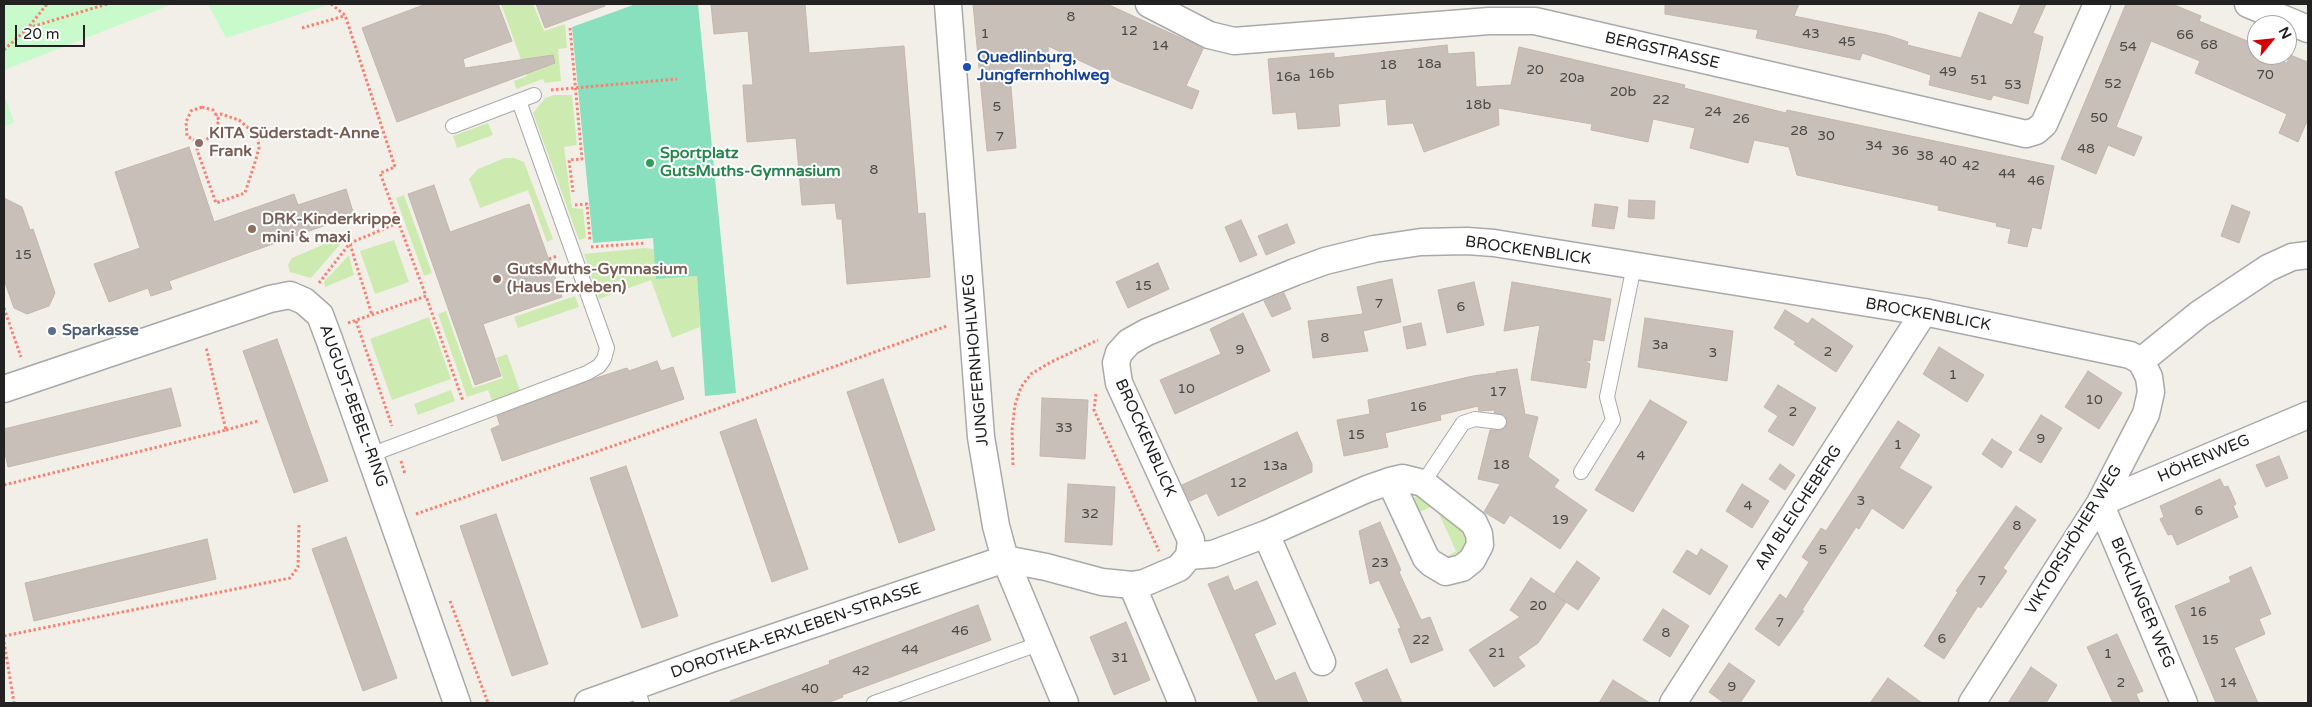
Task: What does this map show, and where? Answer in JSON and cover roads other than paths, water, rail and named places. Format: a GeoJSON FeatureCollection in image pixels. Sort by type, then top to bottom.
{"type":"FeatureCollection","features":[{"type":"Feature","properties":{"kind":"street","name":"JUNGFERNHOHLWEG"},"geometry":{"type":"LineString","coordinates":[[948,4],[981,437],[996,526],[1004,559],[1065,703]]}},
{"type":"Feature","properties":{"kind":"street","name":"BERGSTRASSE"},"geometry":{"type":"LineString","coordinates":[[1149,4],[1209,35],[1234,41],[1472,13],[1506,20],[1535,21],[2026,134],[2036,131],[2044,124],[2096,4]]}},
{"type":"Feature","properties":{"kind":"street"},"geometry":{"type":"LineString","coordinates":[[2248,4],[2308,29]]}},
{"type":"Feature","properties":{"kind":"street","name":"BROCKENBLICK"},"geometry":{"type":"LineString","coordinates":[[1189,556],[1191,540],[1119,383],[1116,363],[1118,353],[1129,342],[1147,332],[1303,269],[1350,255],[1397,245],[1444,241],[1485,242],[1924,312],[2119,351],[2140,361]]}},
{"type":"Feature","properties":{"kind":"street"},"geometry":{"type":"LineString","coordinates":[[2140,361],[2199,314],[2268,268],[2292,257],[2308,255]]}},
{"type":"Feature","properties":{"kind":"street","name":"AUGUST-BEBEL-RING"},"geometry":{"type":"LineString","coordinates":[[4,389],[270,298],[290,295],[304,302],[320,315],[370,455],[406,518],[457,703]]}},
{"type":"Feature","properties":{"kind":"street","name":"AM BLEICHEBERG"},"geometry":{"type":"LineString","coordinates":[[1673,703],[1924,312]]}},
{"type":"Feature","properties":{"kind":"street","name":"VIKTORSHÖHER WEG"},"geometry":{"type":"LineString","coordinates":[[1972,703],[2100,503],[2148,407],[2150,383],[2147,370],[2140,361]]}},
{"type":"Feature","properties":{"kind":"street","name":"HÖHENWEG"},"geometry":{"type":"LineString","coordinates":[[2100,503],[2308,415]]}},
{"type":"Feature","properties":{"kind":"street"},"geometry":{"type":"LineString","coordinates":[[1004,559],[1046,567],[1102,582],[1132,585],[1144,583],[1178,568],[1189,556],[1212,554],[1266,534],[1367,488],[1390,481],[1408,477],[1423,483],[1465,514],[1477,527],[1480,549],[1472,560],[1462,568],[1443,572],[1426,558],[1390,481]]}},
{"type":"Feature","properties":{"kind":"street","name":"BICKLINGER WEG"},"geometry":{"type":"LineString","coordinates":[[2100,503],[2184,703]]}},
{"type":"Feature","properties":{"kind":"street"},"geometry":{"type":"LineString","coordinates":[[1266,534],[1322,662]]}},
{"type":"Feature","properties":{"kind":"street","name":"DOROTHEA-ERXLEBEN-STRASSE"},"geometry":{"type":"LineString","coordinates":[[588,703],[639,695],[1004,559]]}},
{"type":"Feature","properties":{"kind":"street"},"geometry":{"type":"LineString","coordinates":[[1132,585],[1182,703]]}},
{"type":"Feature","properties":{"kind":"lane"},"geometry":{"type":"LineString","coordinates":[[453,126],[534,95]]}},
{"type":"Feature","properties":{"kind":"lane"},"geometry":{"type":"LineString","coordinates":[[370,455],[587,373],[599,366],[604,358],[607,348],[519,101]]}},
{"type":"Feature","properties":{"kind":"lane"},"geometry":{"type":"LineString","coordinates":[[1581,472],[1613,420],[1607,397],[1634,266]]}},
{"type":"Feature","properties":{"kind":"lane"},"geometry":{"type":"LineString","coordinates":[[1423,483],[1463,424],[1475,419],[1498,422]]}},
{"type":"Feature","properties":{"kind":"lane"},"geometry":{"type":"LineString","coordinates":[[874,703],[1041,643]]}},
{"type":"Feature","properties":{"kind":"place","name":"Quedlinburg, Jungfernhohlweg"},"geometry":{"type":"Point","coordinates":[967,67]}},
{"type":"Feature","properties":{"kind":"place","name":"KITA Süderstadt-Anne Frank"},"geometry":{"type":"Point","coordinates":[199,143]}},
{"type":"Feature","properties":{"kind":"place","name":"Sportplatz GutsMuths-Gymnasium"},"geometry":{"type":"Point","coordinates":[650,163]}},
{"type":"Feature","properties":{"kind":"place","name":"DRK-Kinderkrippe mini & maxi"},"geometry":{"type":"Point","coordinates":[252,229]}},
{"type":"Feature","properties":{"kind":"place","name":"GutsMuths-Gymnasium (Haus Erxleben)"},"geometry":{"type":"Point","coordinates":[497,279]}},
{"type":"Feature","properties":{"kind":"place","name":"Sparkasse"},"geometry":{"type":"Point","coordinates":[52,331]}}]}
